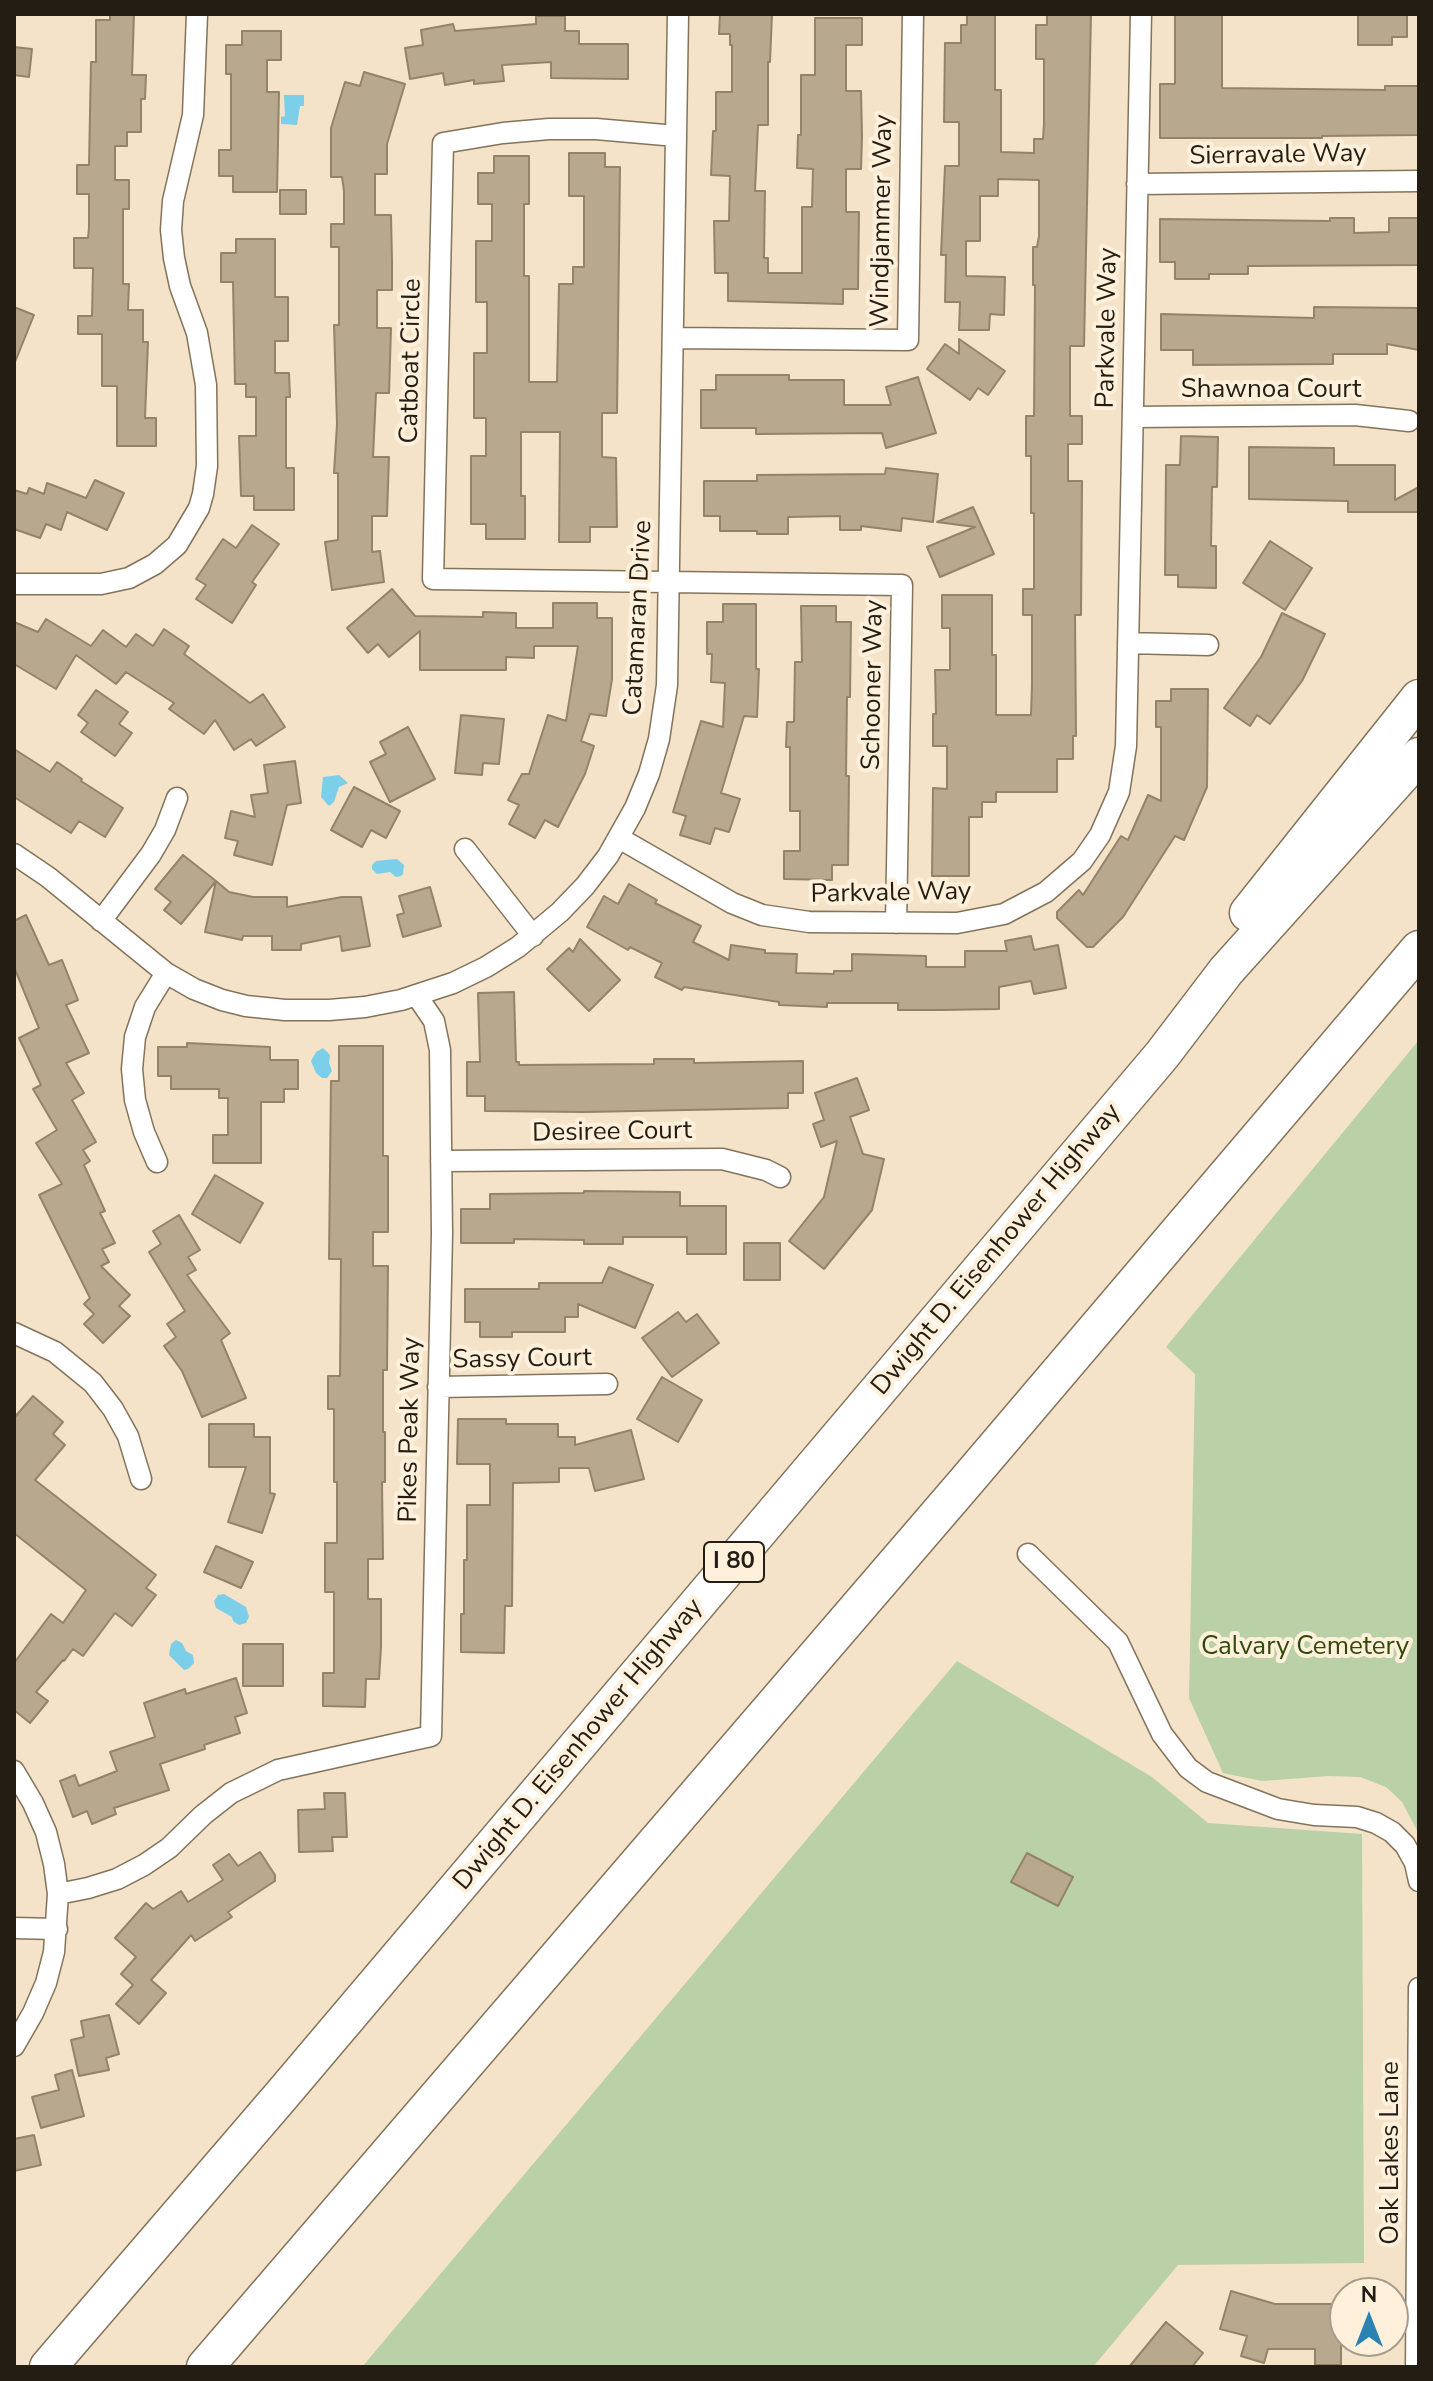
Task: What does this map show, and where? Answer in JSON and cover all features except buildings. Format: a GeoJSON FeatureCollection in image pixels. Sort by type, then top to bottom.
{"type":"FeatureCollection","features":[{"type":"Feature","properties":{"kind":"highway"},"geometry":{"type":"LineString","coordinates":[[1226,971],[1248,914],[1419,698]]}},
{"type":"Feature","properties":{"kind":"highway","name":"Dwight D. Eisenhower Highway"},"geometry":{"type":"LineString","coordinates":[[48,2367],[292,2084],[1162,1055],[1226,971],[1419,756]]}},
{"type":"Feature","properties":{"kind":"highway"},"geometry":{"type":"LineString","coordinates":[[205,2367],[953,1497],[1419,949]]}},
{"type":"Feature","properties":{"kind":"street"},"geometry":{"type":"LineString","coordinates":[[14,584],[101,584],[129,578],[155,564],[177,545],[199,508],[207,466],[206,385],[197,333],[180,286],[171,230],[173,201],[193,115],[197,14]]}},
{"type":"Feature","properties":{"kind":"street","name":"Catamaran Drive"},"geometry":{"type":"LineString","coordinates":[[14,854],[48,877],[166,973],[222,1000],[285,1010],[365,1007],[417,996],[453,983],[486,967],[533,936],[585,886],[619,838],[639,797],[659,739],[667,685],[678,14]]}},
{"type":"Feature","properties":{"kind":"street","name":"Windjammer Way"},"geometry":{"type":"LineString","coordinates":[[673,338],[908,340],[913,14]]}},
{"type":"Feature","properties":{"kind":"street","name":"Parkvale Way"},"geometry":{"type":"LineString","coordinates":[[619,838],[732,903],[762,915],[809,922],[957,923],[1004,914],[1046,892],[1082,861],[1108,821],[1123,776],[1126,746],[1141,14]]}},
{"type":"Feature","properties":{"kind":"street","name":"Catboat Circle"},"geometry":{"type":"LineString","coordinates":[[669,582],[433,579],[443,143],[549,129],[596,129],[676,136]]}},
{"type":"Feature","properties":{"kind":"street","name":"Sierravale Way"},"geometry":{"type":"LineString","coordinates":[[1137,184],[1419,181]]}},
{"type":"Feature","properties":{"kind":"street","name":"Shawnoa Court"},"geometry":{"type":"LineString","coordinates":[[1133,417],[1355,415],[1409,421]]}},
{"type":"Feature","properties":{"kind":"street","name":"Schooner Way"},"geometry":{"type":"LineString","coordinates":[[669,582],[902,585],[896,923]]}},
{"type":"Feature","properties":{"kind":"street"},"geometry":{"type":"LineString","coordinates":[[1128,643],[1208,645]]}},
{"type":"Feature","properties":{"kind":"street"},"geometry":{"type":"LineString","coordinates":[[101,921],[151,854],[165,830],[177,798]]}},
{"type":"Feature","properties":{"kind":"street"},"geometry":{"type":"LineString","coordinates":[[465,849],[533,936]]}},
{"type":"Feature","properties":{"kind":"street"},"geometry":{"type":"LineString","coordinates":[[157,1162],[135,1100],[132,1069],[135,1037],[145,1007],[166,973]]}},
{"type":"Feature","properties":{"kind":"street","name":"Pikes Peak Way"},"geometry":{"type":"LineString","coordinates":[[58,1894],[117,1879],[144,1865],[169,1848],[231,1793],[278,1770],[431,1736],[441,1161],[438,1035],[434,1021],[417,996]]}},
{"type":"Feature","properties":{"kind":"street","name":"Desiree Court"},"geometry":{"type":"LineString","coordinates":[[441,1161],[722,1159],[780,1177]]}},
{"type":"Feature","properties":{"kind":"street"},"geometry":{"type":"LineString","coordinates":[[14,1333],[55,1352],[93,1383],[128,1436],[141,1479]]}},
{"type":"Feature","properties":{"kind":"street","name":"Sassy Court"},"geometry":{"type":"LineString","coordinates":[[438,1387],[607,1384]]}},
{"type":"Feature","properties":{"kind":"street"},"geometry":{"type":"LineString","coordinates":[[1028,1554],[1118,1642],[1162,1734],[1188,1768],[1207,1782],[1278,1809],[1357,1817],[1376,1823],[1392,1832],[1405,1845],[1415,1863],[1419,1881]]}},
{"type":"Feature","properties":{"kind":"street"},"geometry":{"type":"LineString","coordinates":[[14,1771],[46,1832],[58,1894],[54,1952],[46,1983],[14,2046]]}},
{"type":"Feature","properties":{"kind":"street"},"geometry":{"type":"LineString","coordinates":[[14,1928],[57,1929]]}},
{"type":"Feature","properties":{"kind":"street","name":"Oak Lakes Lane"},"geometry":{"type":"LineString","coordinates":[[1416,2367],[1419,1988]]}},
{"type":"Feature","properties":{"kind":"green space","name":"Calvary Cemetery"},"geometry":{"type":"Polygon","coordinates":[[[1419,1040],[1419,1834],[1402,1802],[1386,1787],[1360,1777],[1262,1781],[1223,1773],[1189,1698],[1195,1374],[1166,1347],[1419,1040]]]}},
{"type":"Feature","properties":{"kind":"green space"},"geometry":{"type":"Polygon","coordinates":[[[957,1661],[1152,1777],[1208,1823],[1362,1834],[1364,2263],[1178,2265],[1093,2367],[362,2367],[957,1661]]]}},
{"type":"Feature","properties":{"kind":"water"},"geometry":{"type":"Polygon","coordinates":[[[284,95],[304,95],[304,106],[300,106],[297,125],[281,124],[281,117],[285,116],[284,95]]]}},
{"type":"Feature","properties":{"kind":"water"},"geometry":{"type":"Polygon","coordinates":[[[339,775],[348,783],[339,787],[334,802],[329,806],[321,797],[323,777],[339,775]]]}},
{"type":"Feature","properties":{"kind":"water"},"geometry":{"type":"Polygon","coordinates":[[[397,859],[404,865],[401,876],[396,877],[390,872],[377,874],[372,869],[376,861],[397,859]]]}},
{"type":"Feature","properties":{"kind":"water"},"geometry":{"type":"Polygon","coordinates":[[[323,1048],[330,1055],[332,1071],[327,1078],[316,1073],[311,1061],[316,1052],[323,1048]]]}},
{"type":"Feature","properties":{"kind":"water"},"geometry":{"type":"Polygon","coordinates":[[[224,1594],[246,1607],[249,1617],[246,1623],[239,1625],[216,1608],[214,1601],[218,1595],[224,1594]]]}},
{"type":"Feature","properties":{"kind":"water"},"geometry":{"type":"Polygon","coordinates":[[[176,1640],[193,1655],[194,1663],[188,1669],[184,1670],[169,1655],[171,1644],[176,1640]]]}}]}
